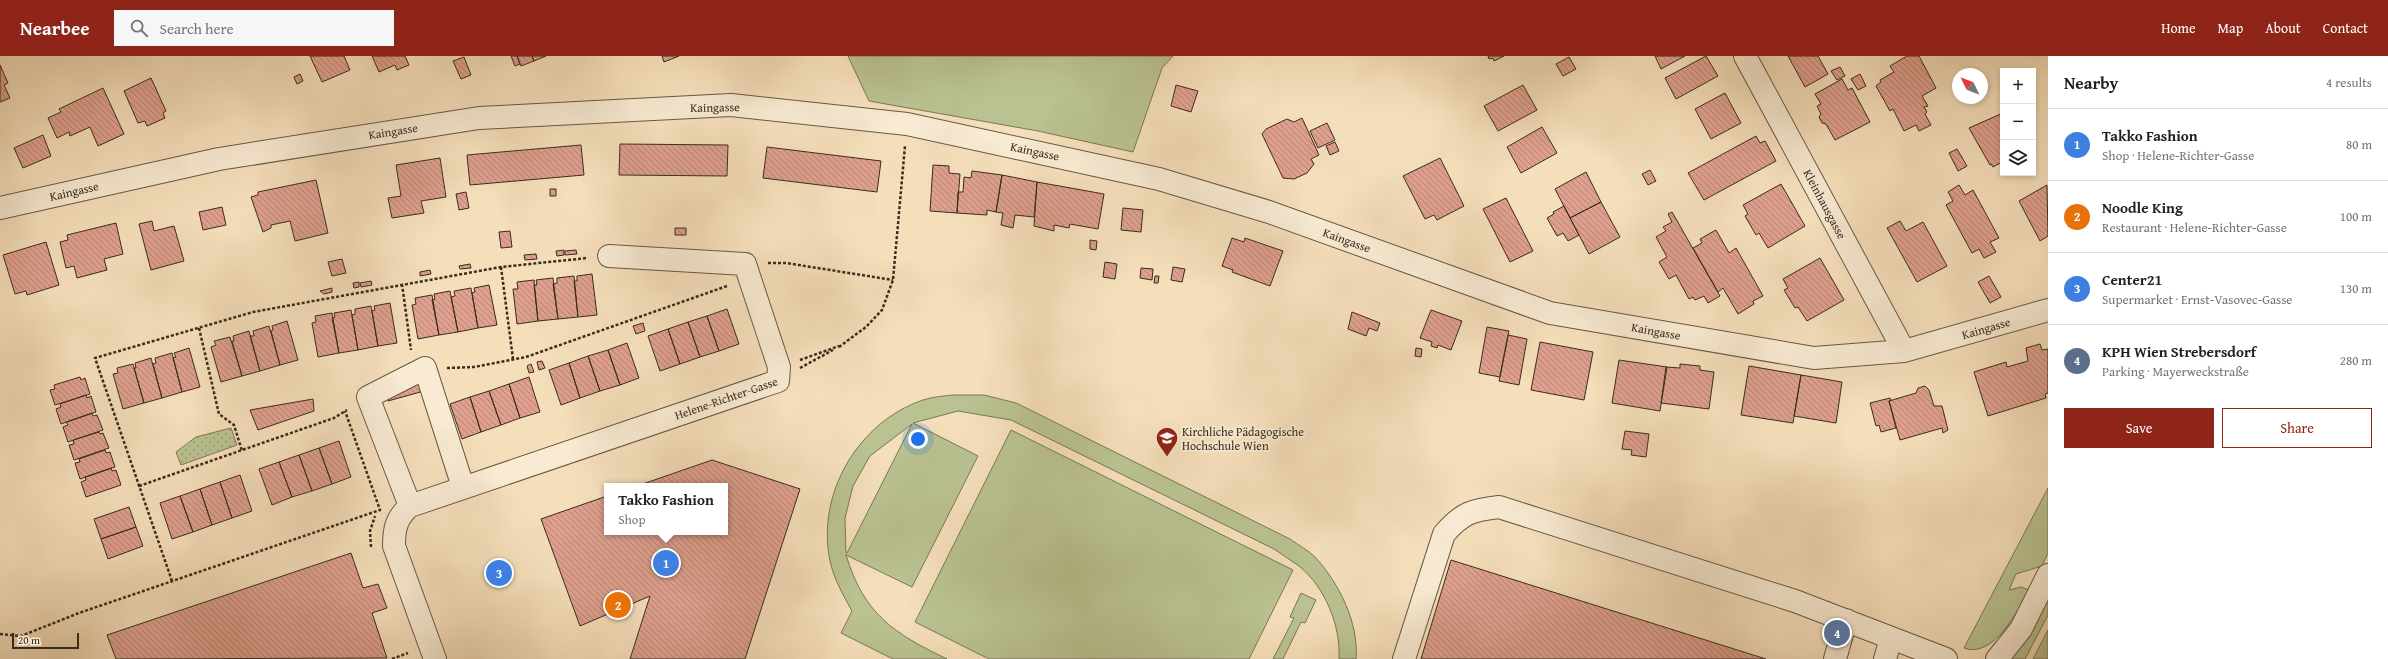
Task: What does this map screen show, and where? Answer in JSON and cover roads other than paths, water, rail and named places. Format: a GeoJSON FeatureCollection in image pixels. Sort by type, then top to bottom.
{"type":"FeatureCollection","features":[{"type":"Feature","properties":{"kind":"street","name":"Kleinhausgasse"},"geometry":{"type":"LineString","coordinates":[[1745,56],[1904,351]]}},
{"type":"Feature","properties":{"kind":"street","name":"Kaingasse"},"geometry":{"type":"LineString","coordinates":[[0,208],[219,159],[479,118],[731,105],[906,124],[1159,179],[1269,212],[1550,313],[1814,358],[1904,351],[2048,310]]}},
{"type":"Feature","properties":{"kind":"street","name":"Helene-Richter-Gasse"},"geometry":{"type":"LineString","coordinates":[[405,510],[463,487],[778,381],[779,367],[748,271],[609,256]]}},
{"type":"Feature","properties":{"kind":"street"},"geometry":{"type":"LineString","coordinates":[[435,659],[394,546],[394,530],[405,510],[368,397],[419,370],[463,487]]}},
{"type":"Feature","properties":{"kind":"street"},"geometry":{"type":"LineString","coordinates":[[1404,659],[1444,534],[1457,519],[1474,510],[1499,508],[1795,601],[1946,659]]}},
{"type":"Feature","properties":{"kind":"street"},"geometry":{"type":"LineString","coordinates":[[1997,659],[2021,629],[2048,575]]}},
{"type":"Feature","properties":{"kind":"street"},"geometry":{"type":"LineString","coordinates":[[1835,659],[1846,620]]}},
{"type":"Feature","properties":{"kind":"street"},"geometry":{"type":"LineString","coordinates":[[1884,659],[1892,638]]}},
{"type":"Feature","properties":{"kind":"place","name":"Kirchliche Pädagogische Hochschule Wien"},"geometry":{"type":"Point","coordinates":[1167,458]}},
{"type":"Feature","properties":{"kind":"place","name":"Takko Fashion"},"geometry":{"type":"Point","coordinates":[666,563]}},
{"type":"Feature","properties":{"kind":"place","name":"Center21"},"geometry":{"type":"Point","coordinates":[499,573]}},
{"type":"Feature","properties":{"kind":"place","name":"Noodle King"},"geometry":{"type":"Point","coordinates":[618,605]}},
{"type":"Feature","properties":{"kind":"place","name":"KPH Wien Strebersdorf"},"geometry":{"type":"Point","coordinates":[1837,633]}}]}
